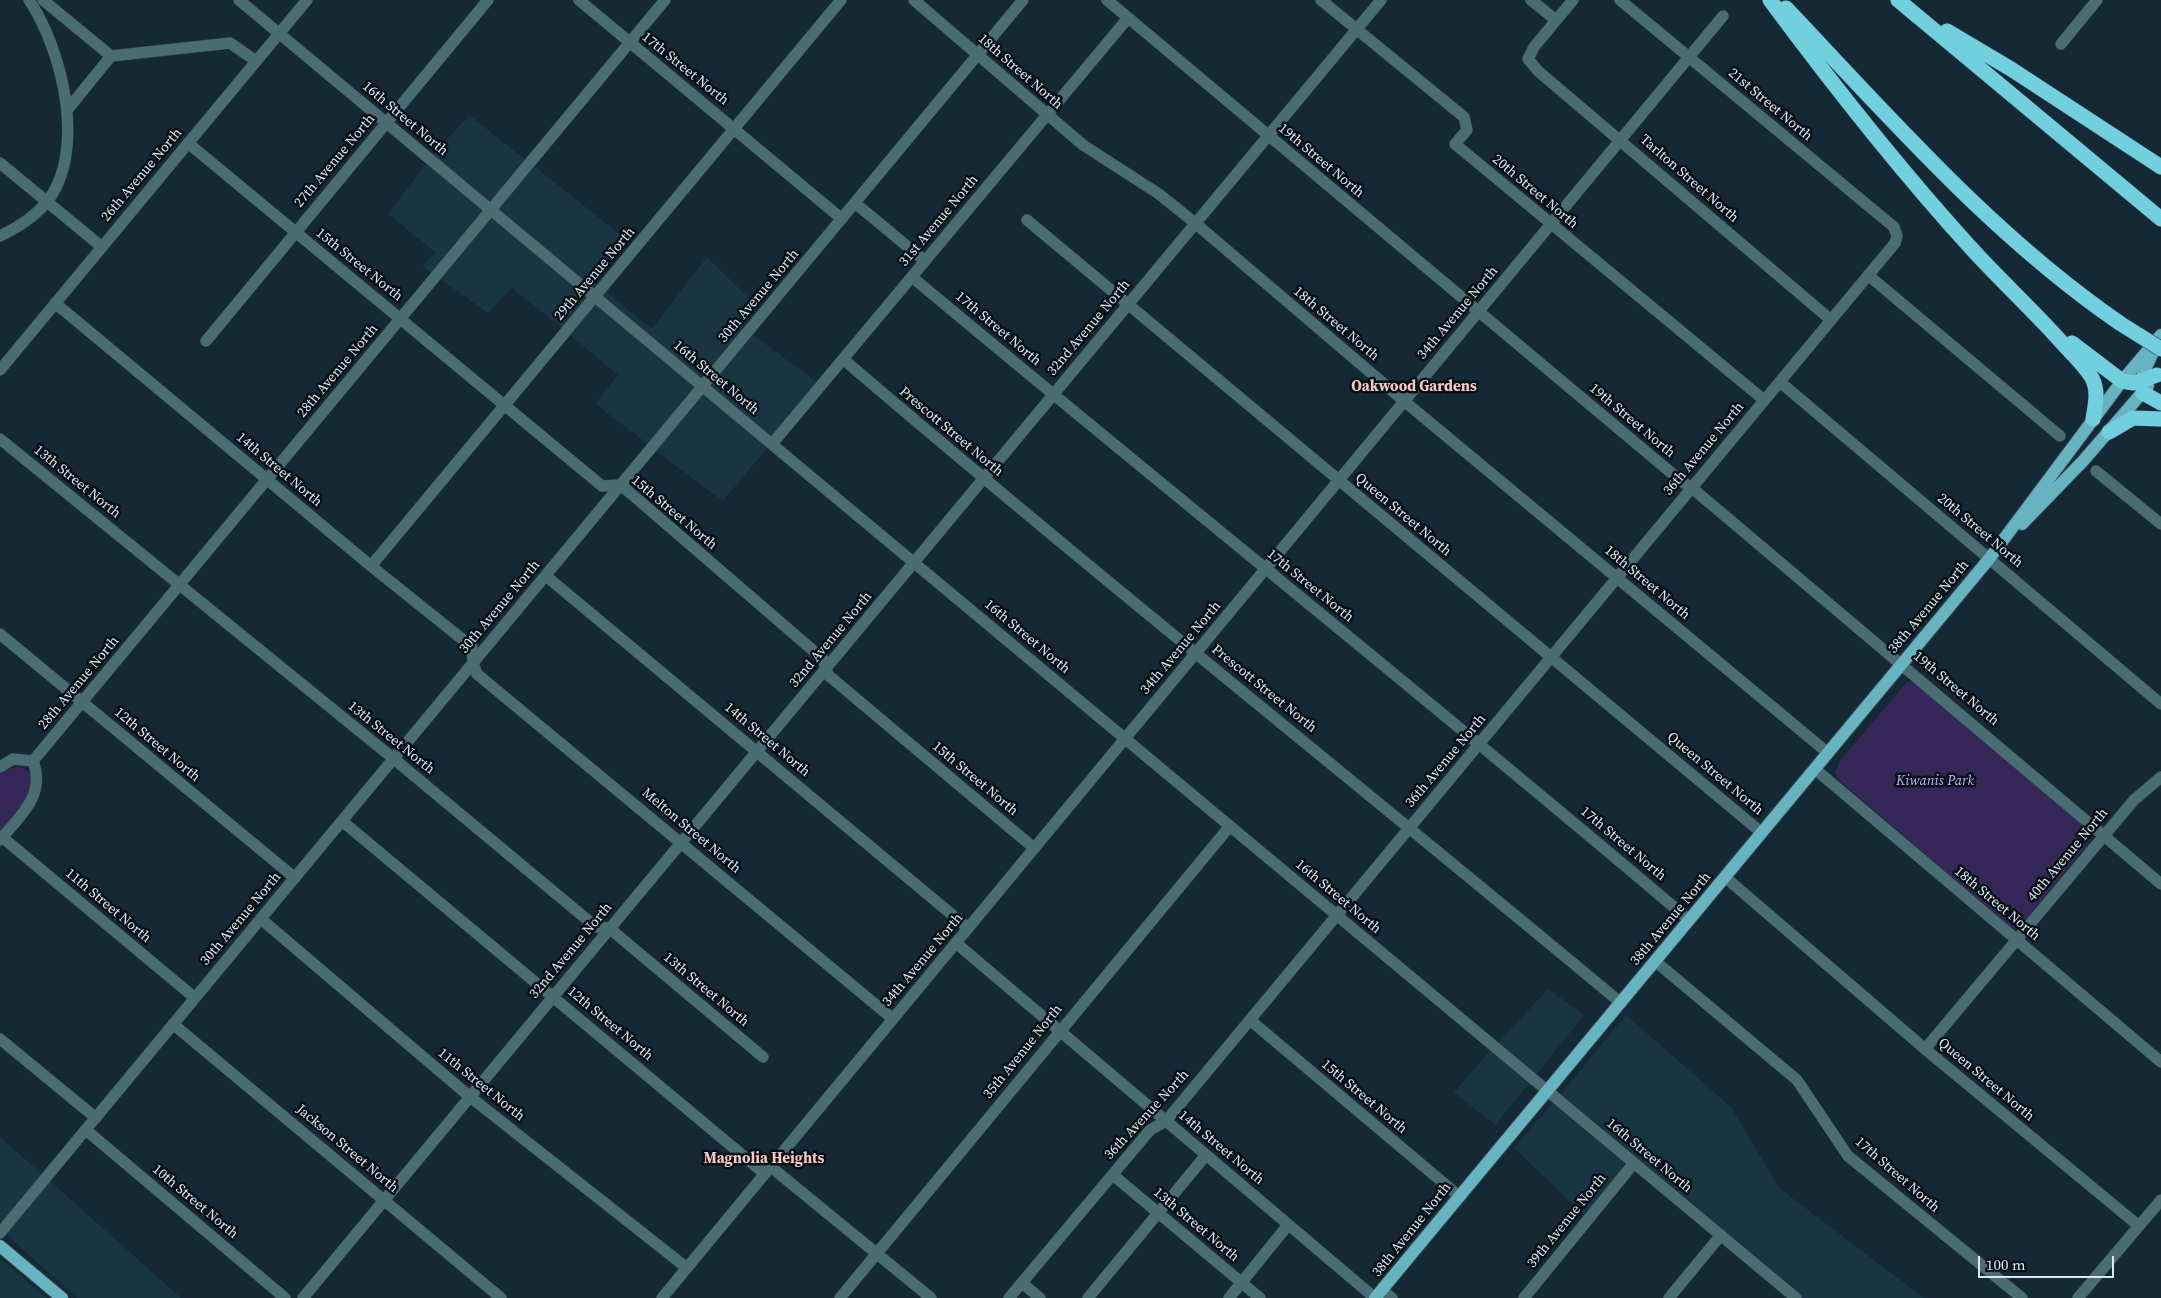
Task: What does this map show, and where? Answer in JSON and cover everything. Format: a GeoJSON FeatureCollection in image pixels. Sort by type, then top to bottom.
{"type":"FeatureCollection","features":[{"type":"Feature","properties":{"kind":"highway"},"geometry":{"type":"LineString","coordinates":[[1770,0],[1817,62],[1932,204],[1972,249],[2042,319],[2092,378],[2096,392],[2093,419]]}},
{"type":"Feature","properties":{"kind":"highway"},"geometry":{"type":"LineString","coordinates":[[1778,0],[1989,218],[2056,277],[2161,349]]}},
{"type":"Feature","properties":{"kind":"highway"},"geometry":{"type":"LineString","coordinates":[[1904,5],[2011,69],[2161,167]]}},
{"type":"Feature","properties":{"kind":"highway"},"geometry":{"type":"LineString","coordinates":[[1904,5],[2161,219]]}},
{"type":"Feature","properties":{"kind":"highway"},"geometry":{"type":"LineString","coordinates":[[2042,319],[2122,381],[2134,383],[2142,387],[2161,403]]}},
{"type":"Feature","properties":{"kind":"highway"},"geometry":{"type":"LineString","coordinates":[[2142,387],[2159,373]]}},
{"type":"Feature","properties":{"kind":"highway"},"geometry":{"type":"LineString","coordinates":[[2109,432],[2133,418],[2161,419]]}},
{"type":"Feature","properties":{"kind":"main road","name":"38th Avenue North"},"geometry":{"type":"LineString","coordinates":[[1381,1296],[1459,1196],[1989,558],[2122,381],[2161,336]]}},
{"type":"Feature","properties":{"kind":"main road","name":"38th Avenue North"},"geometry":{"type":"LineString","coordinates":[[1989,558],[2109,432],[2142,387],[2161,336]]}},
{"type":"Feature","properties":{"kind":"main road"},"geometry":{"type":"LineString","coordinates":[[0,1246],[62,1298]]}},
{"type":"Feature","properties":{"kind":"street"},"geometry":{"type":"LineString","coordinates":[[0,236],[21,226],[47,202],[61,173],[67,142],[68,109],[60,64],[42,18],[29,0]]}},
{"type":"Feature","properties":{"kind":"street"},"geometry":{"type":"LineString","coordinates":[[44,0],[111,56]]}},
{"type":"Feature","properties":{"kind":"street","name":"16th Street North"},"geometry":{"type":"LineString","coordinates":[[239,0],[1796,1298]]}},
{"type":"Feature","properties":{"kind":"street","name":"26th Avenue North"},"geometry":{"type":"LineString","coordinates":[[0,370],[307,0]]}},
{"type":"Feature","properties":{"kind":"street","name":"27th Avenue North"},"geometry":{"type":"LineString","coordinates":[[206,341],[488,0]]}},
{"type":"Feature","properties":{"kind":"street","name":"17th Street North"},"geometry":{"type":"LineString","coordinates":[[579,0],[842,219]]}},
{"type":"Feature","properties":{"kind":"street","name":"28th Avenue North"},"geometry":{"type":"LineString","coordinates":[[34,761],[665,0]]}},
{"type":"Feature","properties":{"kind":"street","name":"29th Avenue North"},"geometry":{"type":"LineString","coordinates":[[371,566],[841,0]]}},
{"type":"Feature","properties":{"kind":"street","name":"18th Street North"},"geometry":{"type":"LineString","coordinates":[[914,0],[972,49],[976,56],[1082,145],[1159,194],[1195,223],[1404,401],[1828,753]]}},
{"type":"Feature","properties":{"kind":"street","name":"30th Avenue North"},"geometry":{"type":"LineString","coordinates":[[0,1233],[1023,0]]}},
{"type":"Feature","properties":{"kind":"street","name":"19th Street North"},"geometry":{"type":"LineString","coordinates":[[1107,0],[1680,481],[1692,488],[1902,663],[2161,884]]}},
{"type":"Feature","properties":{"kind":"street","name":"20th Street North"},"geometry":{"type":"LineString","coordinates":[[1321,0],[1464,117],[1467,130],[1455,144],[1550,225],[1764,400]]}},
{"type":"Feature","properties":{"kind":"street","name":"32nd Avenue North"},"geometry":{"type":"LineString","coordinates":[[303,1298],[1381,0]]}},
{"type":"Feature","properties":{"kind":"street"},"geometry":{"type":"LineString","coordinates":[[1532,0],[1556,20],[1573,0]]}},
{"type":"Feature","properties":{"kind":"street","name":"21st Street North"},"geometry":{"type":"LineString","coordinates":[[1620,0],[1894,227],[1897,236]]}},
{"type":"Feature","properties":{"kind":"street"},"geometry":{"type":"LineString","coordinates":[[2060,44],[2097,0]]}},
{"type":"Feature","properties":{"kind":"street","name":"34th Avenue North"},"geometry":{"type":"LineString","coordinates":[[662,1298],[1723,16]]}},
{"type":"Feature","properties":{"kind":"street","name":"31st Avenue North"},"geometry":{"type":"LineString","coordinates":[[772,444],[1128,18]]}},
{"type":"Feature","properties":{"kind":"street","name":"Tarlton Street North"},"geometry":{"type":"LineString","coordinates":[[1556,20],[1534,47],[1528,59],[1538,71],[1831,320]]}},
{"type":"Feature","properties":{"kind":"street"},"geometry":{"type":"LineString","coordinates":[[68,109],[111,56],[230,43],[236,45],[256,61]]}},
{"type":"Feature","properties":{"kind":"street","name":"15th Street North"},"geometry":{"type":"LineString","coordinates":[[188,143],[602,486],[621,485],[822,659],[828,675],[1034,848]]}},
{"type":"Feature","properties":{"kind":"street"},"geometry":{"type":"LineString","coordinates":[[0,163],[102,247]]}},
{"type":"Feature","properties":{"kind":"street"},"geometry":{"type":"LineString","coordinates":[[855,203],[925,261]]}},
{"type":"Feature","properties":{"kind":"street","name":"Queen Street North"},"geometry":{"type":"LineString","coordinates":[[1027,220],[1338,481],[1762,832]]}},
{"type":"Feature","properties":{"kind":"street","name":"36th Avenue North"},"geometry":{"type":"LineString","coordinates":[[1010,1298],[1150,1130],[1166,1121],[1338,916],[1895,244],[1897,236]]}},
{"type":"Feature","properties":{"kind":"street"},"geometry":{"type":"LineString","coordinates":[[1868,275],[2060,436]]}},
{"type":"Feature","properties":{"kind":"street","name":"17th Street North"},"geometry":{"type":"LineString","coordinates":[[912,277],[1053,395],[1480,744],[1689,920]]}},
{"type":"Feature","properties":{"kind":"street","name":"14th Street North"},"geometry":{"type":"LineString","coordinates":[[55,303],[371,566],[472,647],[473,663]]}},
{"type":"Feature","properties":{"kind":"street","name":"Prescott Street North"},"geometry":{"type":"LineString","coordinates":[[843,359],[983,479],[1411,827],[1620,1003]]}},
{"type":"Feature","properties":{"kind":"street","name":"20th Street North"},"geometry":{"type":"LineString","coordinates":[[1780,382],[2161,704]]}},
{"type":"Feature","properties":{"kind":"street","name":"13th Street North"},"geometry":{"type":"LineString","coordinates":[[0,439],[394,759],[596,927],[610,928],[763,1057]]}},
{"type":"Feature","properties":{"kind":"street"},"geometry":{"type":"LineString","coordinates":[[2096,471],[2161,524]]}},
{"type":"Feature","properties":{"kind":"street","name":"14th Street North"},"geometry":{"type":"LineString","coordinates":[[546,576],[968,928]]}},
{"type":"Feature","properties":{"kind":"street","name":"12th Street North"},"geometry":{"type":"LineString","coordinates":[[0,634],[295,878]]}},
{"type":"Feature","properties":{"kind":"street","name":"Melton Street North"},"geometry":{"type":"LineString","coordinates":[[473,663],[477,674],[893,1019]]}},
{"type":"Feature","properties":{"kind":"street"},"geometry":{"type":"LineString","coordinates":[[0,767],[13,759],[34,761],[37,770],[38,788],[30,804],[1,839]]}},
{"type":"Feature","properties":{"kind":"street","name":"18th Street North"},"geometry":{"type":"LineString","coordinates":[[1814,769],[2161,1062]]}},
{"type":"Feature","properties":{"kind":"street","name":"40th Avenue North"},"geometry":{"type":"LineString","coordinates":[[1924,1049],[2134,800],[2161,777]]}},
{"type":"Feature","properties":{"kind":"street","name":"12th Street North"},"geometry":{"type":"LineString","coordinates":[[342,821],[768,1171],[877,1253],[931,1298]]}},
{"type":"Feature","properties":{"kind":"street","name":"35th Avenue North"},"geometry":{"type":"LineString","coordinates":[[840,1298],[1230,826]]}},
{"type":"Feature","properties":{"kind":"street","name":"11th Street North"},"geometry":{"type":"LineString","coordinates":[[1,839],[195,998]]}},
{"type":"Feature","properties":{"kind":"street","name":"Queen Street North"},"geometry":{"type":"LineString","coordinates":[[1725,877],[1924,1049],[2139,1226]]}},
{"type":"Feature","properties":{"kind":"street","name":"11th Street North"},"geometry":{"type":"LineString","coordinates":[[261,919],[470,1096],[687,1268]]}},
{"type":"Feature","properties":{"kind":"street","name":"14th Street North"},"geometry":{"type":"LineString","coordinates":[[956,943],[1288,1225],[1381,1296]]}},
{"type":"Feature","properties":{"kind":"street","name":"17th Street North"},"geometry":{"type":"LineString","coordinates":[[1655,961],[1797,1080],[1848,1156],[2022,1298]]}},
{"type":"Feature","properties":{"kind":"street","name":"15th Street North"},"geometry":{"type":"LineString","coordinates":[[1250,1020],[1459,1196]]}},
{"type":"Feature","properties":{"kind":"street","name":"Jackson Street North"},"geometry":{"type":"LineString","coordinates":[[174,1024],[500,1298]]}},
{"type":"Feature","properties":{"kind":"street"},"geometry":{"type":"LineString","coordinates":[[0,1039],[96,1118]]}},
{"type":"Feature","properties":{"kind":"street","name":"10th Street North"},"geometry":{"type":"LineString","coordinates":[[86,1130],[285,1298]]}},
{"type":"Feature","properties":{"kind":"street"},"geometry":{"type":"LineString","coordinates":[[1088,1298],[1206,1155]]}},
{"type":"Feature","properties":{"kind":"street","name":"39th Avenue North"},"geometry":{"type":"LineString","coordinates":[[1524,1298],[1634,1163]]}},
{"type":"Feature","properties":{"kind":"street","name":"13th Street North"},"geometry":{"type":"LineString","coordinates":[[1113,1175],[1260,1298]]}},
{"type":"Feature","properties":{"kind":"street"},"geometry":{"type":"LineString","coordinates":[[2083,1296],[2161,1200]]}},
{"type":"Feature","properties":{"kind":"street"},"geometry":{"type":"LineString","coordinates":[[1229,1298],[1288,1225]]}},
{"type":"Feature","properties":{"kind":"street"},"geometry":{"type":"LineString","coordinates":[[1670,1298],[1721,1235]]}},
{"type":"Feature","properties":{"kind":"street"},"geometry":{"type":"LineString","coordinates":[[1022,1283],[1040,1298]]}},
{"type":"Feature","properties":{"kind":"shaded area"},"geometry":{"type":"Polygon","coordinates":[[[469,115],[526,160],[490,203],[433,155],[469,115]]]}},
{"type":"Feature","properties":{"kind":"shaded area"},"geometry":{"type":"Polygon","coordinates":[[[427,162],[484,210],[432,273],[422,266],[436,253],[388,214],[427,162]]]}},
{"type":"Feature","properties":{"kind":"shaded area"},"geometry":{"type":"Polygon","coordinates":[[[534,166],[627,240],[592,280],[598,285],[594,290],[498,210],[534,166]]]}},
{"type":"Feature","properties":{"kind":"shaded area"},"geometry":{"type":"Polygon","coordinates":[[[492,217],[588,297],[562,328],[512,288],[488,313],[440,279],[492,217]]]}},
{"type":"Feature","properties":{"kind":"shaded area"},"geometry":{"type":"Polygon","coordinates":[[[707,257],[754,303],[737,323],[744,328],[702,379],[602,296],[606,292],[652,329],[707,257]]]}},
{"type":"Feature","properties":{"kind":"shaded area"},"geometry":{"type":"Polygon","coordinates":[[[596,304],[696,387],[648,444],[595,404],[618,375],[570,335],[596,304]]]}},
{"type":"Feature","properties":{"kind":"shaded area"},"geometry":{"type":"Polygon","coordinates":[[[753,335],[817,382],[771,437],[710,386],[753,335]]]}},
{"type":"Feature","properties":{"kind":"shaded area"},"geometry":{"type":"Polygon","coordinates":[[[704,393],[768,447],[723,501],[656,451],[704,393]]]}},
{"type":"Feature","properties":{"kind":"shaded area"},"geometry":{"type":"Polygon","coordinates":[[[1548,989],[1584,1015],[1536,1075],[1498,1043],[1548,989]]]}},
{"type":"Feature","properties":{"kind":"shaded area"},"geometry":{"type":"Polygon","coordinates":[[[1626,1015],[1731,1107],[1779,1188],[1924,1298],[1803,1298],[1560,1095],[1626,1015]]]}},
{"type":"Feature","properties":{"kind":"shaded area"},"geometry":{"type":"Polygon","coordinates":[[[1491,1050],[1530,1082],[1495,1125],[1454,1092],[1491,1050]]]}},
{"type":"Feature","properties":{"kind":"shaded area"},"geometry":{"type":"Polygon","coordinates":[[[1553,1102],[1627,1163],[1584,1215],[1514,1148],[1553,1102]]]}},
{"type":"Feature","properties":{"kind":"shaded area"},"geometry":{"type":"Polygon","coordinates":[[[0,1137],[42,1174],[0,1225],[0,1137]]]}},
{"type":"Feature","properties":{"kind":"shaded area"},"geometry":{"type":"Polygon","coordinates":[[[50,1181],[181,1298],[77,1298],[6,1234],[50,1181]]]}},
{"type":"Feature","properties":{"kind":"shaded area"},"geometry":{"type":"Polygon","coordinates":[[[0,1261],[3,1261],[47,1298],[0,1298],[0,1261]]]}},
{"type":"Feature","properties":{"kind":"green space","name":"Kiwanis Park"},"geometry":{"type":"Polygon","coordinates":[[[1912,680],[1917,682],[2089,832],[2090,839],[2087,845],[2022,924],[2015,928],[2009,926],[1840,781],[1835,773],[1840,761],[1906,683],[1912,680]]]}},
{"type":"Feature","properties":{"kind":"green space"},"geometry":{"type":"Polygon","coordinates":[[[18,766],[29,772],[31,788],[18,812],[0,832],[0,773],[18,766]]]}},
{"type":"Feature","properties":{"kind":"district","name":"Oakwood Gardens"},"geometry":{"type":"Point","coordinates":[1414,387]}},
{"type":"Feature","properties":{"kind":"district","name":"Magnolia Heights"},"geometry":{"type":"Point","coordinates":[764,1159]}}]}
